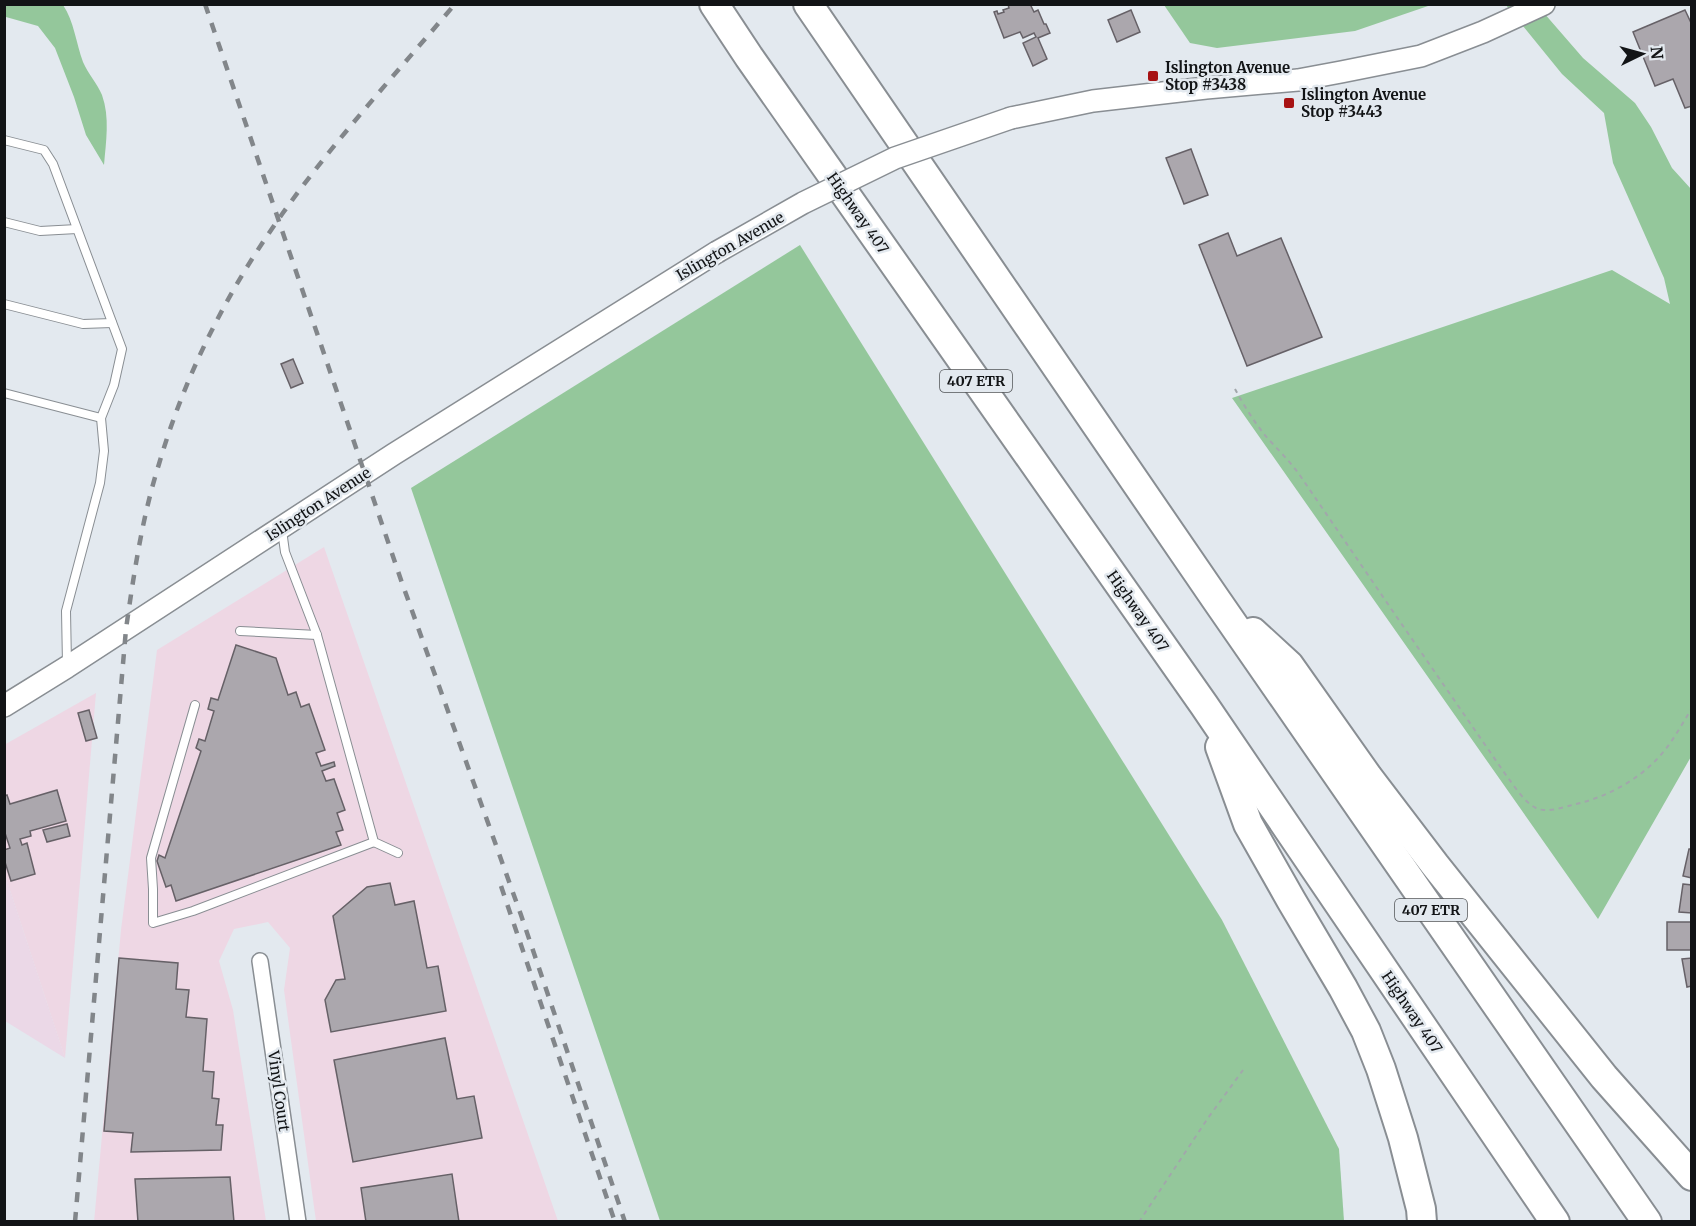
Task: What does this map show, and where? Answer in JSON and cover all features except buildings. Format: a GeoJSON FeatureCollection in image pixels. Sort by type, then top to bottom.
{"type":"FeatureCollection","features":[{"type":"Feature","properties":{"kind":"highway","name":"Highway 407"},"geometry":{"type":"LineString","coordinates":[[714,4],[755,66],[1204,705],[1555,1221]]}},
{"type":"Feature","properties":{"kind":"highway","name":"407 ETR"},"geometry":{"type":"LineString","coordinates":[[807,4],[1647,1221]]}},
{"type":"Feature","properties":{"kind":"highway"},"geometry":{"type":"LineString","coordinates":[[1215,598],[1289,665],[1368,777],[1442,874],[1604,1077],[1692,1176]]}},
{"type":"Feature","properties":{"kind":"highway"},"geometry":{"type":"LineString","coordinates":[[1204,705],[1248,824],[1366,1031],[1403,1138],[1422,1221]]}},
{"type":"Feature","properties":{"kind":"main road","name":"Islington Avenue"},"geometry":{"type":"LineString","coordinates":[[4,706],[404,448],[717,252],[803,203],[895,158],[1011,118],[1094,101],[1298,80],[1421,56],[1483,32],[1544,4]]}},
{"type":"Feature","properties":{"kind":"street","name":"Vinyl Court"},"geometry":{"type":"LineString","coordinates":[[260,961],[298,1221]]}},
{"type":"Feature","properties":{"kind":"lane"},"geometry":{"type":"LineString","coordinates":[[4,140],[44,150],[53,164],[122,350],[114,385],[101,418],[104,452],[100,483],[66,611],[67,667]]}},
{"type":"Feature","properties":{"kind":"lane"},"geometry":{"type":"LineString","coordinates":[[4,222],[40,231],[77,229]]}},
{"type":"Feature","properties":{"kind":"lane"},"geometry":{"type":"LineString","coordinates":[[4,304],[83,324],[112,322]]}},
{"type":"Feature","properties":{"kind":"lane"},"geometry":{"type":"LineString","coordinates":[[4,393],[101,418]]}},
{"type":"Feature","properties":{"kind":"lane"},"geometry":{"type":"LineString","coordinates":[[281,528],[285,552],[317,635],[374,842]]}},
{"type":"Feature","properties":{"kind":"lane"},"geometry":{"type":"LineString","coordinates":[[240,631],[317,635]]}},
{"type":"Feature","properties":{"kind":"lane"},"geometry":{"type":"LineString","coordinates":[[195,705],[151,858],[153,923],[193,911],[374,842],[398,853]]}},
{"type":"Feature","properties":{"kind":"path"},"geometry":{"type":"LineString","coordinates":[[1235,388],[1250,415],[1299,474],[1508,777],[1527,801],[1538,810],[1557,809],[1580,803],[1608,793],[1632,780],[1659,757],[1692,708]]}},
{"type":"Feature","properties":{"kind":"path"},"geometry":{"type":"LineString","coordinates":[[1139,1221],[1243,1070]]}},
{"type":"Feature","properties":{"kind":"shaded area"},"geometry":{"type":"Polygon","coordinates":[[[324,547],[558,1221],[316,1221],[284,990],[290,948],[268,922],[234,929],[219,961],[233,1010],[266,1221],[94,1222],[121,930],[157,650],[324,547]]]}},
{"type":"Feature","properties":{"kind":"shaded area"},"geometry":{"type":"Polygon","coordinates":[[[96,693],[65,1058],[5,875],[4,745],[96,693]]]}},
{"type":"Feature","properties":{"kind":"shaded area"},"geometry":{"type":"Polygon","coordinates":[[[5,875],[65,1058],[5,1021],[5,875]]]}},
{"type":"Feature","properties":{"kind":"green space"},"geometry":{"type":"Polygon","coordinates":[[[5,4],[63,5],[67,11],[83,62],[100,91],[104,103],[107,130],[104,165],[86,135],[55,48],[38,26],[5,18],[5,4]]]}},
{"type":"Feature","properties":{"kind":"green space"},"geometry":{"type":"Polygon","coordinates":[[[1164,5],[1431,5],[1355,31],[1217,48],[1190,43],[1164,5]]]}},
{"type":"Feature","properties":{"kind":"green space"},"geometry":{"type":"Polygon","coordinates":[[[1506,5],[1537,5],[1583,58],[1635,103],[1651,127],[1672,168],[1691,189],[1692,755],[1598,919],[1232,398],[1612,270],[1670,304],[1664,278],[1613,163],[1604,113],[1562,74],[1506,5]]]}},
{"type":"Feature","properties":{"kind":"green space"},"geometry":{"type":"Polygon","coordinates":[[[800,245],[1222,920],[1339,1149],[1344,1221],[660,1221],[411,488],[800,245]]]}},
{"type":"Feature","properties":{"kind":"railway"},"geometry":{"type":"LineString","coordinates":[[205,4],[401,580],[521,915],[625,1222]]}},
{"type":"Feature","properties":{"kind":"railway"},"geometry":{"type":"LineString","coordinates":[[75,1222],[126,629],[143,525],[168,435],[190,377],[216,321],[263,242],[331,150],[455,4]]}},
{"type":"Feature","properties":{"kind":"railway"},"geometry":{"type":"LineString","coordinates":[[501,886],[615,1222]]}},
{"type":"Feature","properties":{"kind":"place","name":"Islington Avenue Stop #3438"},"geometry":{"type":"Point","coordinates":[1153,76]}},
{"type":"Feature","properties":{"kind":"place","name":"Islington Avenue Stop #3443"},"geometry":{"type":"Point","coordinates":[1289,103]}}]}
